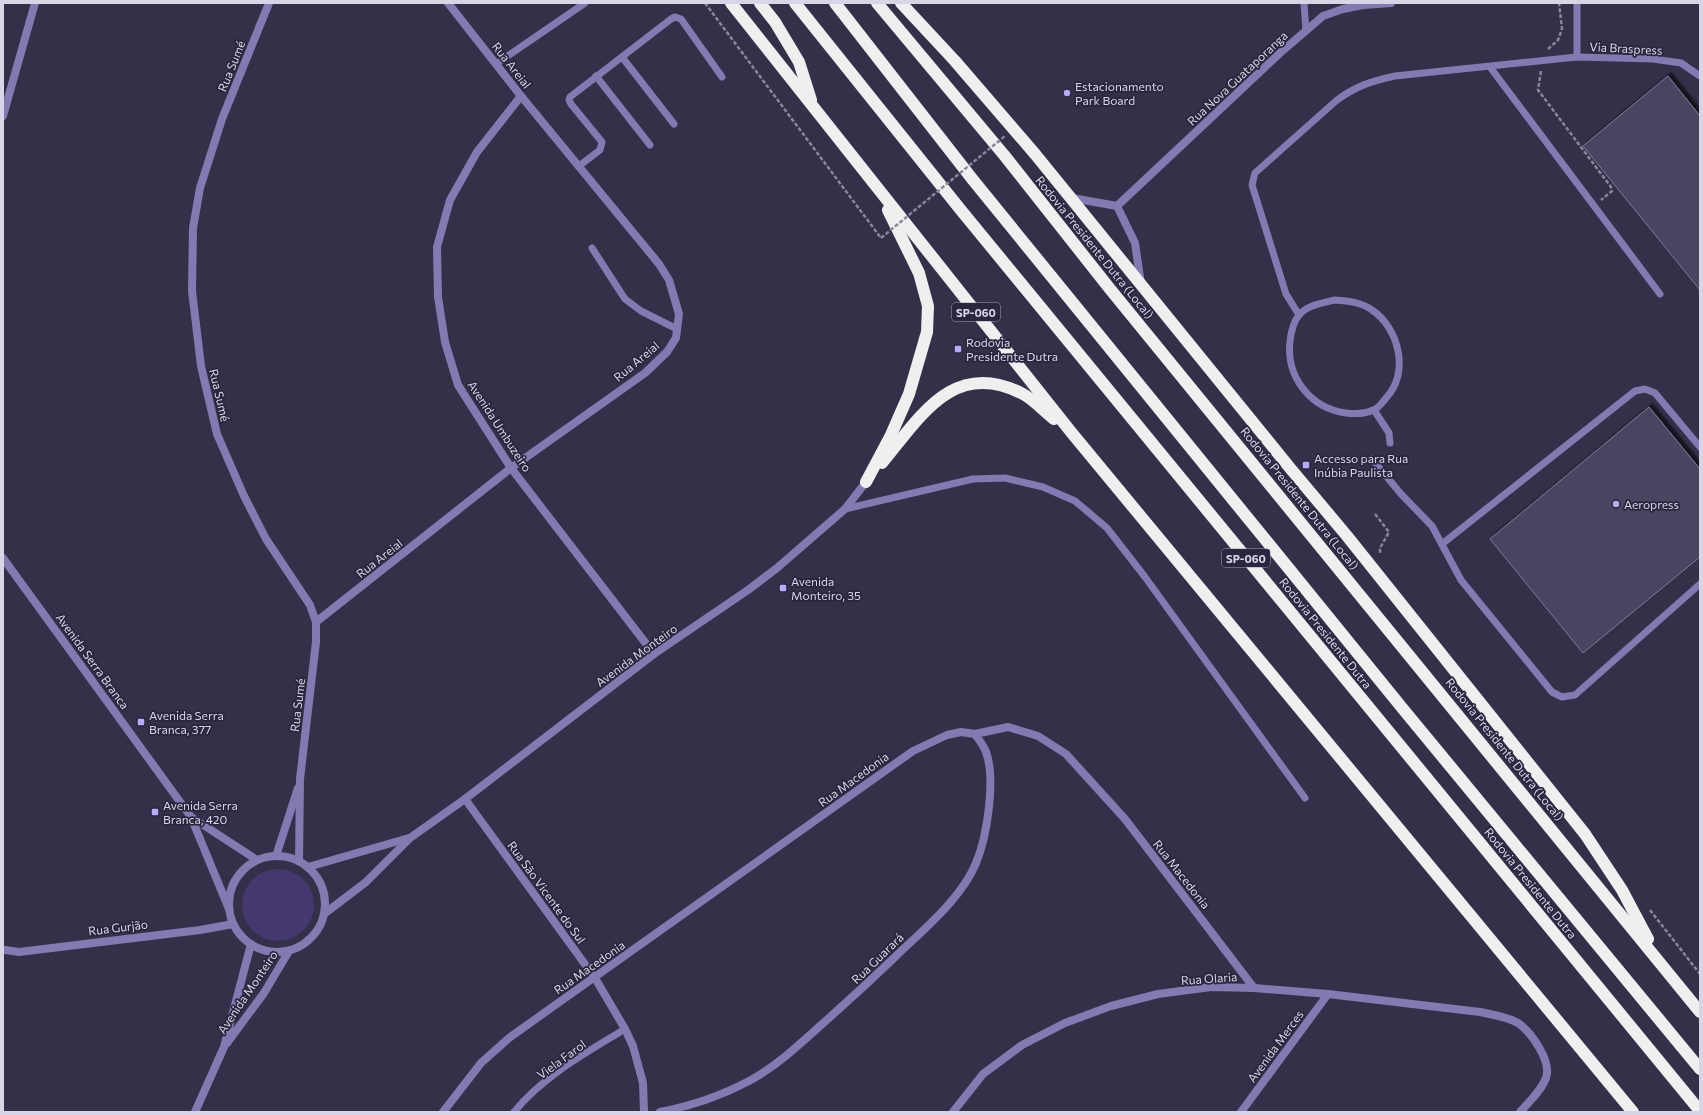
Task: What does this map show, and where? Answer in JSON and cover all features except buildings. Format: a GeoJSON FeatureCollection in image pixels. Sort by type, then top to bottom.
{"type":"FeatureCollection","features":[{"type":"Feature","properties":{"kind":"highway"},"geometry":{"type":"LineString","coordinates":[[760,3],[775,22],[799,62],[813,107]]}},
{"type":"Feature","properties":{"kind":"highway","name":"Rodovia Presidente Dutra"},"geometry":{"type":"LineString","coordinates":[[795,3],[960,209],[1700,1111]]}},
{"type":"Feature","properties":{"kind":"highway","name":"Rodovia Presidente Dutra"},"geometry":{"type":"LineString","coordinates":[[835,3],[978,186],[1544,881],[1700,1069]]}},
{"type":"Feature","properties":{"kind":"highway","name":"Rodovia Presidente Dutra (Local)"},"geometry":{"type":"LineString","coordinates":[[877,3],[1004,155],[1110,289],[1700,1012]]}},
{"type":"Feature","properties":{"kind":"highway"},"geometry":{"type":"LineString","coordinates":[[901,3],[955,61],[1072,198],[1290,468],[1352,542],[1585,834],[1622,890],[1662,965]]}},
{"type":"Feature","properties":{"kind":"highway","name":"SP-060"},"geometry":{"type":"LineString","coordinates":[[732,4],[1071,432],[1634,1112]]}},
{"type":"Feature","properties":{"kind":"highway"},"geometry":{"type":"LineString","coordinates":[[866,482],[891,435],[909,394],[927,332],[928,306],[919,273],[880,192]]}},
{"type":"Feature","properties":{"kind":"highway"},"geometry":{"type":"LineString","coordinates":[[866,482],[927,409],[946,394],[962,385],[984,382],[1011,389],[1024,395],[1071,432]]}},
{"type":"Feature","properties":{"kind":"street"},"geometry":{"type":"LineString","coordinates":[[3,116],[35,3]]}},
{"type":"Feature","properties":{"kind":"street","name":"Rua Sumé"},"geometry":{"type":"LineString","coordinates":[[269,3],[222,119],[200,188],[193,228],[192,291],[201,366],[217,434],[244,496],[266,540],[310,605],[316,622],[316,642],[300,779],[299,861]]}},
{"type":"Feature","properties":{"kind":"street","name":"Rua Areial"},"geometry":{"type":"LineString","coordinates":[[316,622],[511,468],[645,373],[667,352],[676,338],[679,314],[669,280],[663,269],[521,96],[448,3]]}},
{"type":"Feature","properties":{"kind":"street","name":"Rua Nova Guataporanga"},"geometry":{"type":"LineString","coordinates":[[1117,206],[1280,53],[1323,16],[1343,9],[1363,5],[1391,3]]}},
{"type":"Feature","properties":{"kind":"street","name":"Avenida Umbuzeiro"},"geometry":{"type":"LineString","coordinates":[[521,96],[477,152],[450,200],[437,247],[438,297],[445,342],[458,385],[511,468],[654,654]]}},
{"type":"Feature","properties":{"kind":"street"},"geometry":{"type":"LineString","coordinates":[[1072,198],[1117,206],[1136,243],[1141,284]]}},
{"type":"Feature","properties":{"kind":"street","name":"Avenida Monteiro"},"geometry":{"type":"LineString","coordinates":[[324,914],[366,882],[410,838],[465,799],[654,654],[748,590],[777,568],[845,509],[866,482]]}},
{"type":"Feature","properties":{"kind":"street","name":"Avenida Serra Branca"},"geometry":{"type":"LineString","coordinates":[[3,558],[191,817],[229,909]]}},
{"type":"Feature","properties":{"kind":"street","name":"Rua Macedonia"},"geometry":{"type":"LineString","coordinates":[[443,1112],[481,1063],[515,1034],[913,751],[947,734],[961,732],[975,734],[1008,728],[1038,736],[1066,754],[1125,819],[1254,988]]}},
{"type":"Feature","properties":{"kind":"street","name":"Rua Guarará"},"geometry":{"type":"LineString","coordinates":[[660,1112],[682,1108],[714,1097],[748,1081],[783,1059],[865,986],[931,923],[959,891],[976,863],[988,822],[990,779],[986,753],[975,734]]}},
{"type":"Feature","properties":{"kind":"street","name":"Rua Sumé"},"geometry":{"type":"LineString","coordinates":[[276,856],[300,779]]}},
{"type":"Feature","properties":{"kind":"street","name":"Rua São Vicente do Sul"},"geometry":{"type":"LineString","coordinates":[[465,799],[595,978],[625,1029],[633,1046],[643,1083],[644,1112]]}},
{"type":"Feature","properties":{"kind":"street","name":"Avenida Serra Branca"},"geometry":{"type":"LineString","coordinates":[[191,817],[257,860]]}},
{"type":"Feature","properties":{"kind":"street","name":"Avenida Monteiro"},"geometry":{"type":"LineString","coordinates":[[308,867],[410,838]]}},
{"type":"Feature","properties":{"kind":"street"},"geometry":{"type":"LineString","coordinates":[[276,856],[288,857],[299,861],[308,867],[317,877],[323,888],[325,901],[324,914],[320,927],[312,937],[301,946],[289,951],[276,952],[263,950],[250,944],[233,924],[229,909],[230,894],[235,880],[245,868],[257,860],[276,856]]}},
{"type":"Feature","properties":{"kind":"street","name":"Rua Gurjão"},"geometry":{"type":"LineString","coordinates":[[4,951],[19,952],[200,930],[233,924]]}},
{"type":"Feature","properties":{"kind":"street","name":"Avenida Monteiro"},"geometry":{"type":"LineString","coordinates":[[194,1112],[224,1047],[250,944]]}},
{"type":"Feature","properties":{"kind":"street","name":"Avenida Monteiro"},"geometry":{"type":"LineString","coordinates":[[224,1047],[264,992],[289,951]]}},
{"type":"Feature","properties":{"kind":"street","name":"Rua Olaria"},"geometry":{"type":"LineString","coordinates":[[953,1112],[984,1074],[1022,1045],[1065,1023],[1111,1006],[1158,994],[1211,987],[1254,988],[1328,994],[1503,1016],[1527,1030],[1542,1052],[1546,1065],[1547,1076],[1542,1087],[1520,1112]]}},
{"type":"Feature","properties":{"kind":"street","name":"Avenida Merces"},"geometry":{"type":"LineString","coordinates":[[1241,1112],[1328,994]]}},
{"type":"Feature","properties":{"kind":"lane"},"geometry":{"type":"LineString","coordinates":[[496,64],[585,3]]}},
{"type":"Feature","properties":{"kind":"lane"},"geometry":{"type":"LineString","coordinates":[[1304,3],[1306,31]]}},
{"type":"Feature","properties":{"kind":"lane","name":"Via Braspress"},"geometry":{"type":"LineString","coordinates":[[1577,3],[1577,57],[1654,59],[1681,63],[1700,76]]}},
{"type":"Feature","properties":{"kind":"lane"},"geometry":{"type":"LineString","coordinates":[[579,166],[600,150],[602,142],[569,100],[570,97],[671,19],[676,17],[681,19],[722,77]]}},
{"type":"Feature","properties":{"kind":"lane"},"geometry":{"type":"LineString","coordinates":[[622,57],[674,124]]}},
{"type":"Feature","properties":{"kind":"lane"},"geometry":{"type":"LineString","coordinates":[[1299,315],[1286,294],[1252,185],[1255,173],[1337,100],[1352,89],[1395,76],[1577,57]]}},
{"type":"Feature","properties":{"kind":"lane"},"geometry":{"type":"LineString","coordinates":[[1490,67],[1660,294]]}},
{"type":"Feature","properties":{"kind":"lane"},"geometry":{"type":"LineString","coordinates":[[596,76],[650,145]]}},
{"type":"Feature","properties":{"kind":"lane"},"geometry":{"type":"LineString","coordinates":[[592,248],[625,299],[641,311],[677,329]]}},
{"type":"Feature","properties":{"kind":"lane"},"geometry":{"type":"LineString","coordinates":[[1335,300],[1354,302],[1372,310],[1387,323],[1396,340],[1399,360],[1398,373],[1397,379],[1388,396],[1374,410],[1354,414],[1335,411],[1317,403],[1302,389],[1292,372],[1289,352],[1291,333],[1299,315],[1316,304],[1335,300]]}},
{"type":"Feature","properties":{"kind":"lane"},"geometry":{"type":"LineString","coordinates":[[1442,544],[1635,391],[1645,389],[1655,393],[1700,447]]}},
{"type":"Feature","properties":{"kind":"lane"},"geometry":{"type":"LineString","coordinates":[[1374,410],[1389,433],[1390,443]]}},
{"type":"Feature","properties":{"kind":"lane"},"geometry":{"type":"LineString","coordinates":[[1372,458],[1401,494],[1432,526],[1461,580],[1552,692],[1562,697],[1575,695],[1700,584]]}},
{"type":"Feature","properties":{"kind":"lane"},"geometry":{"type":"LineString","coordinates":[[845,509],[973,479],[997,478],[1005,478],[1043,487],[1075,501],[1107,528],[1145,577],[1306,798]]}},
{"type":"Feature","properties":{"kind":"lane","name":"Viela Farol"},"geometry":{"type":"LineString","coordinates":[[514,1112],[520,1104],[549,1079],[581,1056],[625,1029]]}},
{"type":"Feature","properties":{"kind":"path"},"geometry":{"type":"LineString","coordinates":[[705,3],[881,238],[1005,136]]}},
{"type":"Feature","properties":{"kind":"path"},"geometry":{"type":"LineString","coordinates":[[1559,3],[1562,29],[1558,40],[1548,48],[1540,74],[1538,90],[1612,191],[1594,206]]}},
{"type":"Feature","properties":{"kind":"shaded area"},"geometry":{"type":"Polygon","coordinates":[[[278,869],[298,875],[308,885],[314,905],[308,925],[298,935],[278,941],[258,935],[248,925],[242,905],[248,885],[258,875],[278,869]]]}},
{"type":"Feature","properties":{"kind":"place","name":"Estacionamento Park Board"},"geometry":{"type":"Point","coordinates":[1067,93]}},
{"type":"Feature","properties":{"kind":"place","name":"Rodovia Presidente Dutra"},"geometry":{"type":"Point","coordinates":[958,349]}},
{"type":"Feature","properties":{"kind":"place","name":"Accesso para Rua Inúbia Paulista"},"geometry":{"type":"Point","coordinates":[1306,465]}},
{"type":"Feature","properties":{"kind":"place","name":"Aeropress"},"geometry":{"type":"Point","coordinates":[1616,504]}},
{"type":"Feature","properties":{"kind":"place","name":"Avenida Monteiro, 35"},"geometry":{"type":"Point","coordinates":[783,588]}},
{"type":"Feature","properties":{"kind":"place","name":"Avenida Serra Branca, 377"},"geometry":{"type":"Point","coordinates":[141,722]}},
{"type":"Feature","properties":{"kind":"place","name":"Avenida Serra Branca, 420"},"geometry":{"type":"Point","coordinates":[155,812]}}]}
